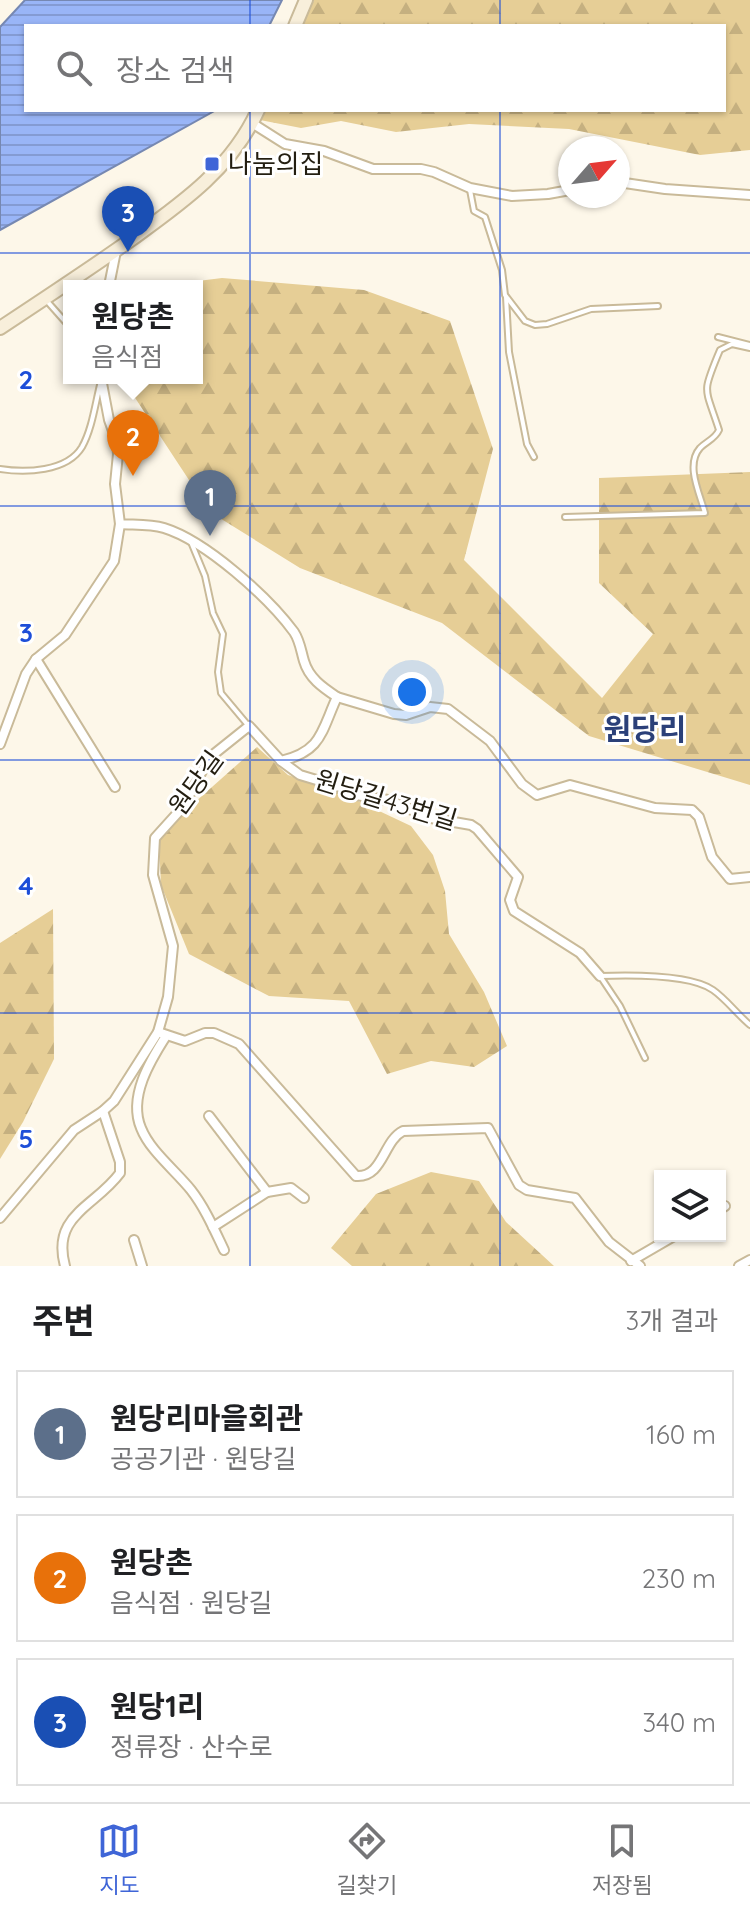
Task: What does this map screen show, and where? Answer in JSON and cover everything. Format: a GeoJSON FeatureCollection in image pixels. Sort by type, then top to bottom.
{"type":"FeatureCollection","features":[{"type":"Feature","properties":{"kind":"main road"},"geometry":{"type":"LineString","coordinates":[[296,24],[306,0]]}},
{"type":"Feature","properties":{"kind":"main road"},"geometry":{"type":"LineString","coordinates":[[72,280],[201,187],[231,156],[257,112]]}},
{"type":"Feature","properties":{"kind":"main road"},"geometry":{"type":"LineString","coordinates":[[0,328],[63,286]]}},
{"type":"Feature","properties":{"kind":"street"},"geometry":{"type":"LineString","coordinates":[[252,123],[285,144],[324,151],[373,169],[421,169],[470,188],[512,196],[558,192]]}},
{"type":"Feature","properties":{"kind":"street"},"geometry":{"type":"LineString","coordinates":[[630,184],[750,195]]}},
{"type":"Feature","properties":{"kind":"street"},"geometry":{"type":"LineString","coordinates":[[110,280],[116,250]]}},
{"type":"Feature","properties":{"kind":"street"},"geometry":{"type":"LineString","coordinates":[[0,744],[26,674],[36,659],[65,635],[114,561],[120,524],[115,484],[118,454],[102,384]]}},
{"type":"Feature","properties":{"kind":"street"},"geometry":{"type":"LineString","coordinates":[[120,524],[162,528],[190,539],[249,584],[298,638],[313,680],[337,697],[394,714],[406,715],[430,707],[448,709],[490,741],[522,784],[537,795],[570,785],[655,808],[692,810],[699,817],[712,857],[730,879],[750,877]]}},
{"type":"Feature","properties":{"kind":"street"},"geometry":{"type":"LineString","coordinates":[[36,659],[115,787]]}},
{"type":"Feature","properties":{"kind":"street"},"geometry":{"type":"LineString","coordinates":[[249,726],[281,761],[306,753],[317,742],[337,697]]}},
{"type":"Feature","properties":{"kind":"street","name":"원당길"},"geometry":{"type":"LineString","coordinates":[[0,1218],[74,1130],[103,1111],[162,1034],[173,946],[153,875],[155,838],[183,807],[209,758],[249,726]]}},
{"type":"Feature","properties":{"kind":"street","name":"원당길43번길"},"geometry":{"type":"LineString","coordinates":[[281,761],[300,775],[356,795],[388,800],[431,818],[471,825],[477,829],[518,877],[510,900],[514,911],[580,953],[600,976]]}},
{"type":"Feature","properties":{"kind":"street"},"geometry":{"type":"LineString","coordinates":[[224,1250],[191,1191],[148,1140],[138,1120],[137,1107],[145,1073],[162,1034],[185,1041],[214,1033],[239,1044],[356,1176],[362,1177],[374,1170],[392,1139],[403,1131],[488,1128],[519,1185],[527,1190],[575,1198],[609,1242],[635,1263],[665,1242]]}},
{"type":"Feature","properties":{"kind":"street"},"geometry":{"type":"LineString","coordinates":[[65,1266],[61,1245],[66,1226],[120,1173],[120,1162],[103,1111]]}},
{"type":"Feature","properties":{"kind":"street"},"geometry":{"type":"LineString","coordinates":[[209,1116],[267,1192]]}},
{"type":"Feature","properties":{"kind":"street"},"geometry":{"type":"LineString","coordinates":[[213,1227],[267,1192],[291,1188],[304,1198]]}},
{"type":"Feature","properties":{"kind":"street"},"geometry":{"type":"LineString","coordinates":[[134,1240],[142,1266]]}},
{"type":"Feature","properties":{"kind":"street"},"geometry":{"type":"LineString","coordinates":[[739,1266],[750,1260]]}},
{"type":"Feature","properties":{"kind":"lane"},"geometry":{"type":"LineString","coordinates":[[470,188],[474,211],[485,217],[502,270],[509,352],[527,444],[534,457]]}},
{"type":"Feature","properties":{"kind":"lane"},"geometry":{"type":"LineString","coordinates":[[505,295],[525,321],[535,325],[600,308],[658,306]]}},
{"type":"Feature","properties":{"kind":"lane"},"geometry":{"type":"LineString","coordinates":[[45,298],[63,319]]}},
{"type":"Feature","properties":{"kind":"lane"},"geometry":{"type":"LineString","coordinates":[[718,337],[750,346]]}},
{"type":"Feature","properties":{"kind":"lane"},"geometry":{"type":"LineString","coordinates":[[565,517],[705,513],[693,468],[694,458],[719,430],[706,395],[706,383],[720,350],[732,344],[750,346]]}},
{"type":"Feature","properties":{"kind":"lane"},"geometry":{"type":"LineString","coordinates":[[0,469],[29,472],[73,457],[81,449],[87,435],[100,384]]}},
{"type":"Feature","properties":{"kind":"lane"},"geometry":{"type":"LineString","coordinates":[[190,539],[205,576],[213,613],[223,634],[218,672],[221,693],[249,726]]}},
{"type":"Feature","properties":{"kind":"lane"},"geometry":{"type":"LineString","coordinates":[[600,976],[650,976],[706,986],[750,1025]]}},
{"type":"Feature","properties":{"kind":"lane"},"geometry":{"type":"LineString","coordinates":[[600,976],[620,1006],[645,1058]]}},
{"type":"Feature","properties":{"kind":"green space"},"geometry":{"type":"Polygon","coordinates":[[[314,0],[750,0],[750,150],[700,155],[630,141],[630,136],[604,136],[569,129],[469,124],[396,132],[341,121],[301,128],[260,120],[264,112],[726,112],[726,24],[303,24],[314,0]]]}},
{"type":"Feature","properties":{"kind":"green space"},"geometry":{"type":"Polygon","coordinates":[[[222,278],[364,290],[450,321],[493,449],[464,560],[602,698],[653,634],[599,583],[599,478],[750,472],[750,785],[589,736],[442,623],[300,568],[210,512],[126,384],[203,384],[203,280],[222,278]]]}},
{"type":"Feature","properties":{"kind":"green space"},"geometry":{"type":"Polygon","coordinates":[[[257,747],[288,775],[341,793],[411,826],[433,855],[445,891],[449,934],[484,992],[507,1046],[474,1067],[431,1061],[387,1074],[349,1001],[269,996],[189,954],[161,885],[159,842],[167,827],[257,747]]]}},
{"type":"Feature","properties":{"kind":"green space"},"geometry":{"type":"Polygon","coordinates":[[[53,909],[54,1059],[23,1122],[0,1159],[0,943],[53,909]]]}},
{"type":"Feature","properties":{"kind":"green space"},"geometry":{"type":"Polygon","coordinates":[[[431,1172],[479,1181],[506,1222],[554,1266],[352,1266],[331,1248],[376,1194],[431,1172]]]}},
{"type":"Feature","properties":{"kind":"water"},"geometry":{"type":"Polygon","coordinates":[[[25,0],[282,0],[270,24],[24,24],[24,112],[212,112],[0,230],[0,27],[25,0]]]}},
{"type":"Feature","properties":{"kind":"place","name":"나눔의집"},"geometry":{"type":"Point","coordinates":[212,164]}},
{"type":"Feature","properties":{"kind":"place","name":"원당1리"},"geometry":{"type":"Point","coordinates":[128,252]}},
{"type":"Feature","properties":{"kind":"place","name":"원당촌"},"geometry":{"type":"Point","coordinates":[133,476]}},
{"type":"Feature","properties":{"kind":"place","name":"원당리마을회관"},"geometry":{"type":"Point","coordinates":[210,536]}},
{"type":"Feature","properties":{"kind":"district","name":"원당리"},"geometry":{"type":"Point","coordinates":[645,730]}}]}
